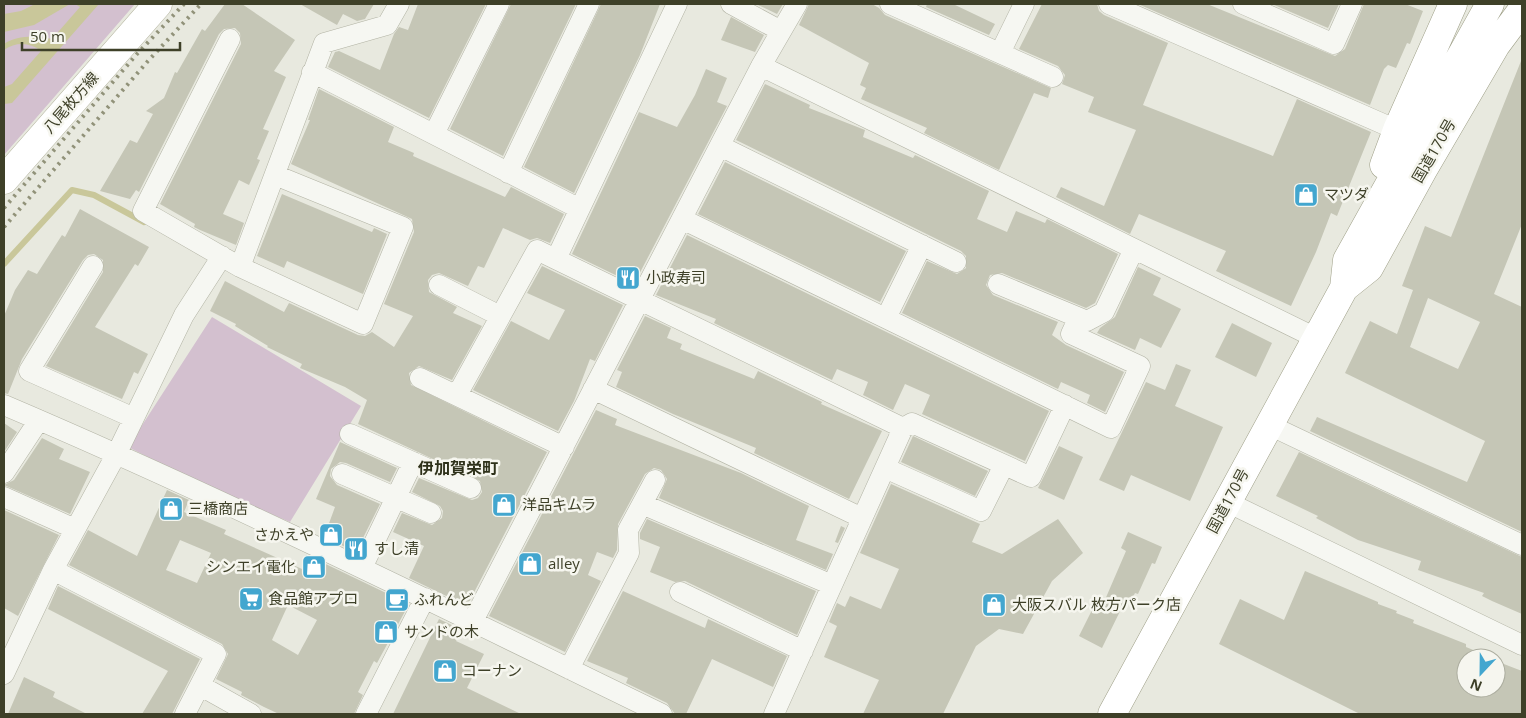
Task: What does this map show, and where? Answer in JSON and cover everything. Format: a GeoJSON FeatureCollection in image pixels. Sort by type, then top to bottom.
{"type":"FeatureCollection","features":[{"type":"Feature","properties":{"kind":"main road","name":"八尾枚方線"},"geometry":{"type":"LineString","coordinates":[[4,180],[158,4]]}},
{"type":"Feature","properties":{"kind":"main road"},"geometry":{"type":"LineString","coordinates":[[1347,260],[1397,130],[1453,4]]}},
{"type":"Feature","properties":{"kind":"main road","name":"国道170号"},"geometry":{"type":"LineString","coordinates":[[1344,288],[1347,260],[1490,4]]}},
{"type":"Feature","properties":{"kind":"main road"},"geometry":{"type":"LineString","coordinates":[[1423,122],[1438,108],[1507,4]]}},
{"type":"Feature","properties":{"kind":"main road","name":"国道170号"},"geometry":{"type":"LineString","coordinates":[[1112,714],[1344,288],[1369,268],[1423,170],[1496,45],[1522,10]]}},
{"type":"Feature","properties":{"kind":"street"},"geometry":{"type":"LineString","coordinates":[[240,267],[324,43],[387,26],[399,4]]}},
{"type":"Feature","properties":{"kind":"street"},"geometry":{"type":"LineString","coordinates":[[434,134],[499,4]]}},
{"type":"Feature","properties":{"kind":"street"},"geometry":{"type":"LineString","coordinates":[[508,172],[589,4]]}},
{"type":"Feature","properties":{"kind":"street"},"geometry":{"type":"LineString","coordinates":[[556,259],[578,208],[677,4]]}},
{"type":"Feature","properties":{"kind":"street"},"geometry":{"type":"LineString","coordinates":[[731,4],[781,32]]}},
{"type":"Feature","properties":{"kind":"street"},"geometry":{"type":"LineString","coordinates":[[473,622],[761,66],[797,4]]}},
{"type":"Feature","properties":{"kind":"street"},"geometry":{"type":"LineString","coordinates":[[890,4],[913,9],[1000,53],[1053,77]]}},
{"type":"Feature","properties":{"kind":"street"},"geometry":{"type":"LineString","coordinates":[[1000,53],[1024,4]]}},
{"type":"Feature","properties":{"kind":"street"},"geometry":{"type":"LineString","coordinates":[[1108,4],[1397,130]]}},
{"type":"Feature","properties":{"kind":"street"},"geometry":{"type":"LineString","coordinates":[[1247,5],[1334,44],[1352,4]]}},
{"type":"Feature","properties":{"kind":"street"},"geometry":{"type":"LineString","coordinates":[[230,39],[143,211],[240,267],[363,324],[404,227],[275,175]]}},
{"type":"Feature","properties":{"kind":"street"},"geometry":{"type":"LineString","coordinates":[[761,66],[1316,338]]}},
{"type":"Feature","properties":{"kind":"street"},"geometry":{"type":"LineString","coordinates":[[312,72],[578,208]]}},
{"type":"Feature","properties":{"kind":"street"},"geometry":{"type":"LineString","coordinates":[[720,146],[956,262]]}},
{"type":"Feature","properties":{"kind":"street"},"geometry":{"type":"LineString","coordinates":[[682,219],[1111,428],[1140,366],[1071,334],[1078,319]]}},
{"type":"Feature","properties":{"kind":"street"},"geometry":{"type":"LineString","coordinates":[[886,318],[922,245]]}},
{"type":"Feature","properties":{"kind":"street"},"geometry":{"type":"LineString","coordinates":[[998,284],[1078,319],[1087,321],[1104,312],[1134,249]]}},
{"type":"Feature","properties":{"kind":"street"},"geometry":{"type":"LineString","coordinates":[[457,395],[537,250],[903,428]]}},
{"type":"Feature","properties":{"kind":"street"},"geometry":{"type":"LineString","coordinates":[[4,674],[53,570],[117,453],[184,314],[222,256]]}},
{"type":"Feature","properties":{"kind":"street"},"geometry":{"type":"LineString","coordinates":[[94,266],[29,371],[134,418]]}},
{"type":"Feature","properties":{"kind":"street"},"geometry":{"type":"LineString","coordinates":[[439,285],[500,316]]}},
{"type":"Feature","properties":{"kind":"street"},"geometry":{"type":"LineString","coordinates":[[420,378],[564,447]]}},
{"type":"Feature","properties":{"kind":"street"},"geometry":{"type":"LineString","coordinates":[[594,389],[862,518]]}},
{"type":"Feature","properties":{"kind":"street"},"geometry":{"type":"LineString","coordinates":[[4,404],[117,453],[362,568],[662,714]]}},
{"type":"Feature","properties":{"kind":"street"},"geometry":{"type":"LineString","coordinates":[[774,714],[903,428],[912,423],[1031,478],[1065,405]]}},
{"type":"Feature","properties":{"kind":"street"},"geometry":{"type":"LineString","coordinates":[[4,474],[39,420]]}},
{"type":"Feature","properties":{"kind":"street"},"geometry":{"type":"LineString","coordinates":[[1269,425],[1522,545]]}},
{"type":"Feature","properties":{"kind":"street"},"geometry":{"type":"LineString","coordinates":[[350,434],[471,488]]}},
{"type":"Feature","properties":{"kind":"street"},"geometry":{"type":"LineString","coordinates":[[362,568],[413,462]]}},
{"type":"Feature","properties":{"kind":"street"},"geometry":{"type":"LineString","coordinates":[[885,468],[981,511],[1004,465]]}},
{"type":"Feature","properties":{"kind":"street"},"geometry":{"type":"LineString","coordinates":[[342,474],[431,513]]}},
{"type":"Feature","properties":{"kind":"street"},"geometry":{"type":"LineString","coordinates":[[569,669],[629,553],[628,530],[655,480]]}},
{"type":"Feature","properties":{"kind":"street"},"geometry":{"type":"LineString","coordinates":[[4,497],[75,529]]}},
{"type":"Feature","properties":{"kind":"street"},"geometry":{"type":"LineString","coordinates":[[1227,502],[1522,645]]}},
{"type":"Feature","properties":{"kind":"street"},"geometry":{"type":"LineString","coordinates":[[642,504],[832,585]]}},
{"type":"Feature","properties":{"kind":"street"},"geometry":{"type":"LineString","coordinates":[[53,570],[216,654],[185,714]]}},
{"type":"Feature","properties":{"kind":"street"},"geometry":{"type":"LineString","coordinates":[[680,592],[803,651]]}},
{"type":"Feature","properties":{"kind":"street"},"geometry":{"type":"LineString","coordinates":[[366,714],[425,598]]}},
{"type":"Feature","properties":{"kind":"street"},"geometry":{"type":"LineString","coordinates":[[201,686],[251,714]]}},
{"type":"Feature","properties":{"kind":"shaded area"},"geometry":{"type":"Polygon","coordinates":[[[4,4],[135,4],[4,155],[4,4]]]}},
{"type":"Feature","properties":{"kind":"shaded area"},"geometry":{"type":"Polygon","coordinates":[[[35,4],[70,4],[34,25],[4,32],[4,14],[21,11],[35,4]]]}},
{"type":"Feature","properties":{"kind":"shaded area"},"geometry":{"type":"Polygon","coordinates":[[[75,4],[99,4],[12,103],[4,104],[4,87],[12,84],[41,51],[32,46],[22,44],[4,50],[4,44],[15,39],[27,37],[52,39],[80,7],[75,4]]]}},
{"type":"Feature","properties":{"kind":"shaded area"},"geometry":{"type":"Polygon","coordinates":[[[212,317],[361,406],[290,522],[215,491],[128,447],[212,317]]]}},
{"type":"Feature","properties":{"kind":"building"},"geometry":{"type":"Polygon","coordinates":[[[225,4],[242,4],[295,40],[274,71],[286,77],[263,129],[269,131],[257,159],[260,160],[249,185],[239,180],[223,214],[244,223],[236,245],[194,227],[195,224],[160,204],[241,44],[240,33],[235,28],[224,29],[219,34],[139,192],[136,190],[130,199],[100,191],[130,140],[137,143],[153,114],[146,111],[164,98],[175,72],[177,73],[202,29],[205,31],[225,4]]]}},
{"type":"Feature","properties":{"kind":"building"},"geometry":{"type":"Polygon","coordinates":[[[300,4],[374,4],[365,19],[357,21],[343,14],[337,25],[300,4]]]}},
{"type":"Feature","properties":{"kind":"building"},"geometry":{"type":"Polygon","coordinates":[[[418,4],[486,4],[429,118],[328,67],[335,52],[339,51],[380,70],[394,34],[399,27],[408,30],[418,4]]]}},
{"type":"Feature","properties":{"kind":"building"},"geometry":{"type":"Polygon","coordinates":[[[511,4],[576,4],[503,156],[450,129],[511,4]]]}},
{"type":"Feature","properties":{"kind":"building"},"geometry":{"type":"Polygon","coordinates":[[[601,4],[660,4],[640,55],[574,193],[524,167],[601,4]]]}},
{"type":"Feature","properties":{"kind":"building"},"geometry":{"type":"Polygon","coordinates":[[[756,4],[783,4],[777,14],[756,4]]]}},
{"type":"Feature","properties":{"kind":"building"},"geometry":{"type":"Polygon","coordinates":[[[809,4],[872,4],[885,15],[1051,88],[1048,98],[1034,93],[999,170],[924,133],[927,128],[861,99],[866,88],[860,85],[869,63],[799,25],[809,4]]]}},
{"type":"Feature","properties":{"kind":"building"},"geometry":{"type":"Polygon","coordinates":[[[927,4],[953,4],[995,24],[989,35],[926,7],[927,4]]]}},
{"type":"Feature","properties":{"kind":"building"},"geometry":{"type":"Polygon","coordinates":[[[1042,4],[1097,4],[1099,11],[1104,15],[1168,43],[1143,105],[1273,156],[1297,99],[1371,132],[1337,216],[1331,213],[1316,252],[1291,306],[1216,271],[1226,251],[1139,214],[1130,234],[1056,197],[1061,187],[1104,206],[1136,130],[1088,112],[1094,97],[1062,84],[1065,75],[1058,66],[1019,49],[1042,4]]]}},
{"type":"Feature","properties":{"kind":"building"},"geometry":{"type":"Polygon","coordinates":[[[1138,4],[1207,4],[1335,56],[1345,49],[1364,4],[1405,4],[1423,11],[1410,44],[1407,43],[1396,68],[1388,65],[1384,69],[1370,105],[1138,4]]]}},
{"type":"Feature","properties":{"kind":"building"},"geometry":{"type":"Polygon","coordinates":[[[1272,4],[1339,4],[1328,28],[1272,4]]]}},
{"type":"Feature","properties":{"kind":"building"},"geometry":{"type":"Polygon","coordinates":[[[731,17],[764,35],[755,52],[721,40],[731,17]]]}},
{"type":"Feature","properties":{"kind":"building"},"geometry":{"type":"Polygon","coordinates":[[[1521,61],[1522,224],[1494,294],[1522,307],[1522,532],[1310,431],[1317,417],[1467,482],[1485,441],[1345,373],[1370,321],[1397,334],[1413,290],[1402,286],[1425,226],[1451,237],[1521,61]],[[1428,298],[1410,347],[1458,369],[1480,322],[1428,298]]]}},
{"type":"Feature","properties":{"kind":"building"},"geometry":{"type":"Polygon","coordinates":[[[706,69],[727,78],[717,102],[727,106],[634,284],[572,254],[639,112],[677,127],[695,95],[706,69]]]}},
{"type":"Feature","properties":{"kind":"building"},"geometry":{"type":"Polygon","coordinates":[[[765,84],[810,105],[809,108],[865,130],[863,137],[913,158],[915,155],[989,191],[977,219],[1007,232],[1016,211],[1045,223],[1047,219],[1118,254],[1095,303],[1086,308],[1002,273],[990,275],[986,285],[993,295],[1058,322],[1052,335],[1066,345],[1124,372],[1105,412],[1087,403],[1090,395],[1061,382],[1058,389],[902,313],[927,261],[957,274],[966,268],[966,256],[961,251],[736,140],[765,84]]]}},
{"type":"Feature","properties":{"kind":"building"},"geometry":{"type":"Polygon","coordinates":[[[319,89],[394,127],[388,142],[414,153],[413,156],[505,197],[511,187],[564,214],[550,243],[537,238],[530,240],[503,228],[484,268],[478,266],[468,286],[439,273],[432,275],[428,280],[429,292],[457,307],[453,313],[482,326],[452,380],[419,366],[409,373],[411,385],[547,452],[467,606],[409,578],[424,546],[393,532],[402,513],[432,525],[442,518],[443,511],[440,506],[412,492],[419,478],[472,500],[478,498],[482,492],[480,481],[358,424],[367,400],[345,387],[300,368],[302,364],[267,347],[235,326],[236,324],[210,311],[225,281],[284,312],[289,303],[358,335],[365,336],[372,332],[394,347],[413,316],[384,304],[414,232],[412,219],[291,164],[310,120],[308,120],[319,89]]]}},
{"type":"Feature","properties":{"kind":"building"},"geometry":{"type":"Polygon","coordinates":[[[725,162],[906,251],[880,302],[698,214],[725,162]]]}},
{"type":"Feature","properties":{"kind":"building"},"geometry":{"type":"Polygon","coordinates":[[[282,194],[372,232],[374,228],[387,234],[363,294],[287,261],[284,268],[257,256],[282,194]]]}},
{"type":"Feature","properties":{"kind":"building"},"geometry":{"type":"Polygon","coordinates":[[[80,209],[149,247],[138,266],[135,264],[95,327],[148,354],[138,374],[134,372],[122,399],[46,366],[103,272],[103,260],[94,254],[88,255],[83,260],[22,359],[8,394],[4,393],[4,316],[15,290],[28,270],[37,274],[62,235],[65,237],[80,209]]]}},
{"type":"Feature","properties":{"kind":"building"},"geometry":{"type":"Polygon","coordinates":[[[687,235],[1049,411],[1025,461],[922,414],[930,395],[905,384],[893,410],[863,395],[868,382],[837,369],[832,380],[714,323],[716,319],[656,295],[687,235]]]}},
{"type":"Feature","properties":{"kind":"building"},"geometry":{"type":"Polygon","coordinates":[[[542,266],[623,305],[595,361],[590,359],[574,401],[558,431],[473,390],[511,321],[549,340],[565,310],[527,293],[542,266]]]}},
{"type":"Feature","properties":{"kind":"building"},"geometry":{"type":"Polygon","coordinates":[[[1138,267],[1161,278],[1153,295],[1181,309],[1161,348],[1140,338],[1135,350],[1097,333],[1100,328],[1115,317],[1138,267]]]}},
{"type":"Feature","properties":{"kind":"building"},"geometry":{"type":"Polygon","coordinates":[[[645,316],[671,328],[667,338],[682,344],[680,349],[754,379],[758,371],[822,402],[821,404],[882,431],[849,499],[754,453],[756,448],[673,414],[616,387],[622,372],[617,370],[645,316]]]}},
{"type":"Feature","properties":{"kind":"building"},"geometry":{"type":"Polygon","coordinates":[[[1232,323],[1272,343],[1256,377],[1215,357],[1232,323]]]}},
{"type":"Feature","properties":{"kind":"building"},"geometry":{"type":"Polygon","coordinates":[[[1176,364],[1191,370],[1175,406],[1223,427],[1190,501],[1131,475],[1124,491],[1099,480],[1146,382],[1165,390],[1176,364]]]}},
{"type":"Feature","properties":{"kind":"building"},"geometry":{"type":"Polygon","coordinates":[[[596,410],[617,419],[615,425],[741,473],[809,506],[796,540],[833,554],[826,570],[659,498],[667,479],[661,470],[654,468],[645,474],[618,524],[617,550],[613,558],[597,552],[588,575],[601,581],[565,652],[489,616],[596,410]]]}},
{"type":"Feature","properties":{"kind":"building"},"geometry":{"type":"Polygon","coordinates":[[[4,423],[17,432],[4,452],[4,423]]]}},
{"type":"Feature","properties":{"kind":"building"},"geometry":{"type":"Polygon","coordinates":[[[913,436],[988,471],[975,496],[901,462],[913,436]]]}},
{"type":"Feature","properties":{"kind":"building"},"geometry":{"type":"Polygon","coordinates":[[[42,438],[64,449],[59,459],[90,472],[70,514],[4,485],[14,480],[42,438]]]}},
{"type":"Feature","properties":{"kind":"building"},"geometry":{"type":"Polygon","coordinates":[[[340,442],[397,468],[390,482],[346,463],[340,462],[331,469],[330,476],[337,485],[380,504],[356,552],[324,537],[335,507],[316,499],[340,442]]]}},
{"type":"Feature","properties":{"kind":"building"},"geometry":{"type":"Polygon","coordinates":[[[1059,446],[1083,457],[1064,500],[1038,488],[1059,446]]]}},
{"type":"Feature","properties":{"kind":"building"},"geometry":{"type":"Polygon","coordinates":[[[1299,452],[1522,557],[1522,614],[1482,596],[1484,593],[1418,570],[1421,561],[1358,540],[1316,518],[1318,516],[1276,496],[1299,452]]]}},
{"type":"Feature","properties":{"kind":"building"},"geometry":{"type":"Polygon","coordinates":[[[891,484],[980,524],[972,542],[1002,554],[1058,519],[1083,553],[1052,581],[1023,634],[999,629],[976,646],[943,714],[863,714],[879,680],[824,657],[837,626],[829,622],[837,603],[845,607],[850,596],[881,609],[899,569],[860,553],[891,484]]]}},
{"type":"Feature","properties":{"kind":"building"},"geometry":{"type":"Polygon","coordinates":[[[167,490],[189,500],[184,512],[226,530],[224,534],[302,569],[309,556],[409,604],[377,663],[374,661],[358,692],[363,695],[354,714],[279,714],[241,695],[242,692],[216,679],[228,654],[222,644],[69,565],[88,530],[137,556],[167,490]],[[180,540],[166,570],[197,583],[211,553],[180,540]],[[288,605],[272,640],[298,655],[317,620],[288,605]]]}},
{"type":"Feature","properties":{"kind":"building"},"geometry":{"type":"Polygon","coordinates":[[[4,510],[59,535],[18,616],[4,608],[4,510]]]}},
{"type":"Feature","properties":{"kind":"building"},"geometry":{"type":"Polygon","coordinates":[[[647,519],[816,591],[797,635],[685,581],[675,582],[650,572],[660,547],[640,539],[640,533],[647,519]]]}},
{"type":"Feature","properties":{"kind":"building"},"geometry":{"type":"Polygon","coordinates":[[[841,526],[845,528],[838,543],[835,542],[841,526]]]}},
{"type":"Feature","properties":{"kind":"building"},"geometry":{"type":"Polygon","coordinates":[[[1128,532],[1162,547],[1155,564],[1152,563],[1138,594],[1135,593],[1131,601],[1126,599],[1102,648],[1079,636],[1094,606],[1101,609],[1126,551],[1121,548],[1128,532]]]}},
{"type":"Feature","properties":{"kind":"building"},"geometry":{"type":"Polygon","coordinates":[[[1305,571],[1397,611],[1396,613],[1414,620],[1413,623],[1466,644],[1466,647],[1468,648],[1456,648],[1456,698],[1506,698],[1506,665],[1522,671],[1522,714],[1360,714],[1219,644],[1240,599],[1284,620],[1305,571]]]}},
{"type":"Feature","properties":{"kind":"building"},"geometry":{"type":"Polygon","coordinates":[[[58,586],[200,659],[172,714],[142,714],[168,671],[48,609],[58,586]]]}},
{"type":"Feature","properties":{"kind":"building"},"geometry":{"type":"Polygon","coordinates":[[[623,591],[705,628],[708,619],[787,656],[773,687],[712,659],[686,714],[675,714],[667,703],[626,683],[628,678],[587,661],[623,591]]]}},
{"type":"Feature","properties":{"kind":"building","name":"コーナン"},"geometry":{"type":"Polygon","coordinates":[[[439,619],[462,630],[456,641],[484,654],[467,688],[521,714],[393,714],[439,619]]]}},
{"type":"Feature","properties":{"kind":"building"},"geometry":{"type":"Polygon","coordinates":[[[24,677],[55,692],[53,697],[87,714],[8,714],[24,677]]]}},
{"type":"Feature","properties":{"kind":"waterway"},"geometry":{"type":"LineString","coordinates":[[4,264],[72,190],[94,195],[144,222]]}},
{"type":"Feature","properties":{"kind":"railway"},"geometry":{"type":"LineString","coordinates":[[4,208],[137,54],[184,4]]}},
{"type":"Feature","properties":{"kind":"railway"},"geometry":{"type":"LineString","coordinates":[[4,227],[148,61],[201,4]]}},
{"type":"Feature","properties":{"kind":"place","name":"マツダ"},"geometry":{"type":"Point","coordinates":[1306,195]}},
{"type":"Feature","properties":{"kind":"place","name":"小政寿司"},"geometry":{"type":"Point","coordinates":[628,278]}},
{"type":"Feature","properties":{"kind":"place","name":"洋品キムラ"},"geometry":{"type":"Point","coordinates":[504,505]}},
{"type":"Feature","properties":{"kind":"place","name":"三橋商店"},"geometry":{"type":"Point","coordinates":[171,509]}},
{"type":"Feature","properties":{"kind":"place","name":"さかえや"},"geometry":{"type":"Point","coordinates":[331,535]}},
{"type":"Feature","properties":{"kind":"place","name":"すし清"},"geometry":{"type":"Point","coordinates":[356,549]}},
{"type":"Feature","properties":{"kind":"place","name":"alley"},"geometry":{"type":"Point","coordinates":[530,564]}},
{"type":"Feature","properties":{"kind":"place","name":"シンエイ電化"},"geometry":{"type":"Point","coordinates":[314,567]}},
{"type":"Feature","properties":{"kind":"place","name":"食品館アプロ"},"geometry":{"type":"Point","coordinates":[251,599]}},
{"type":"Feature","properties":{"kind":"place","name":"ふれんど"},"geometry":{"type":"Point","coordinates":[397,600]}},
{"type":"Feature","properties":{"kind":"place","name":"大阪スバル 枚方パーク店"},"geometry":{"type":"Point","coordinates":[994,605]}},
{"type":"Feature","properties":{"kind":"place","name":"サンドの木"},"geometry":{"type":"Point","coordinates":[386,632]}},
{"type":"Feature","properties":{"kind":"place","name":"コーナン"},"geometry":{"type":"Point","coordinates":[445,671]}},
{"type":"Feature","properties":{"kind":"district","name":"伊加賀栄町"},"geometry":{"type":"Point","coordinates":[458,468]}}]}
